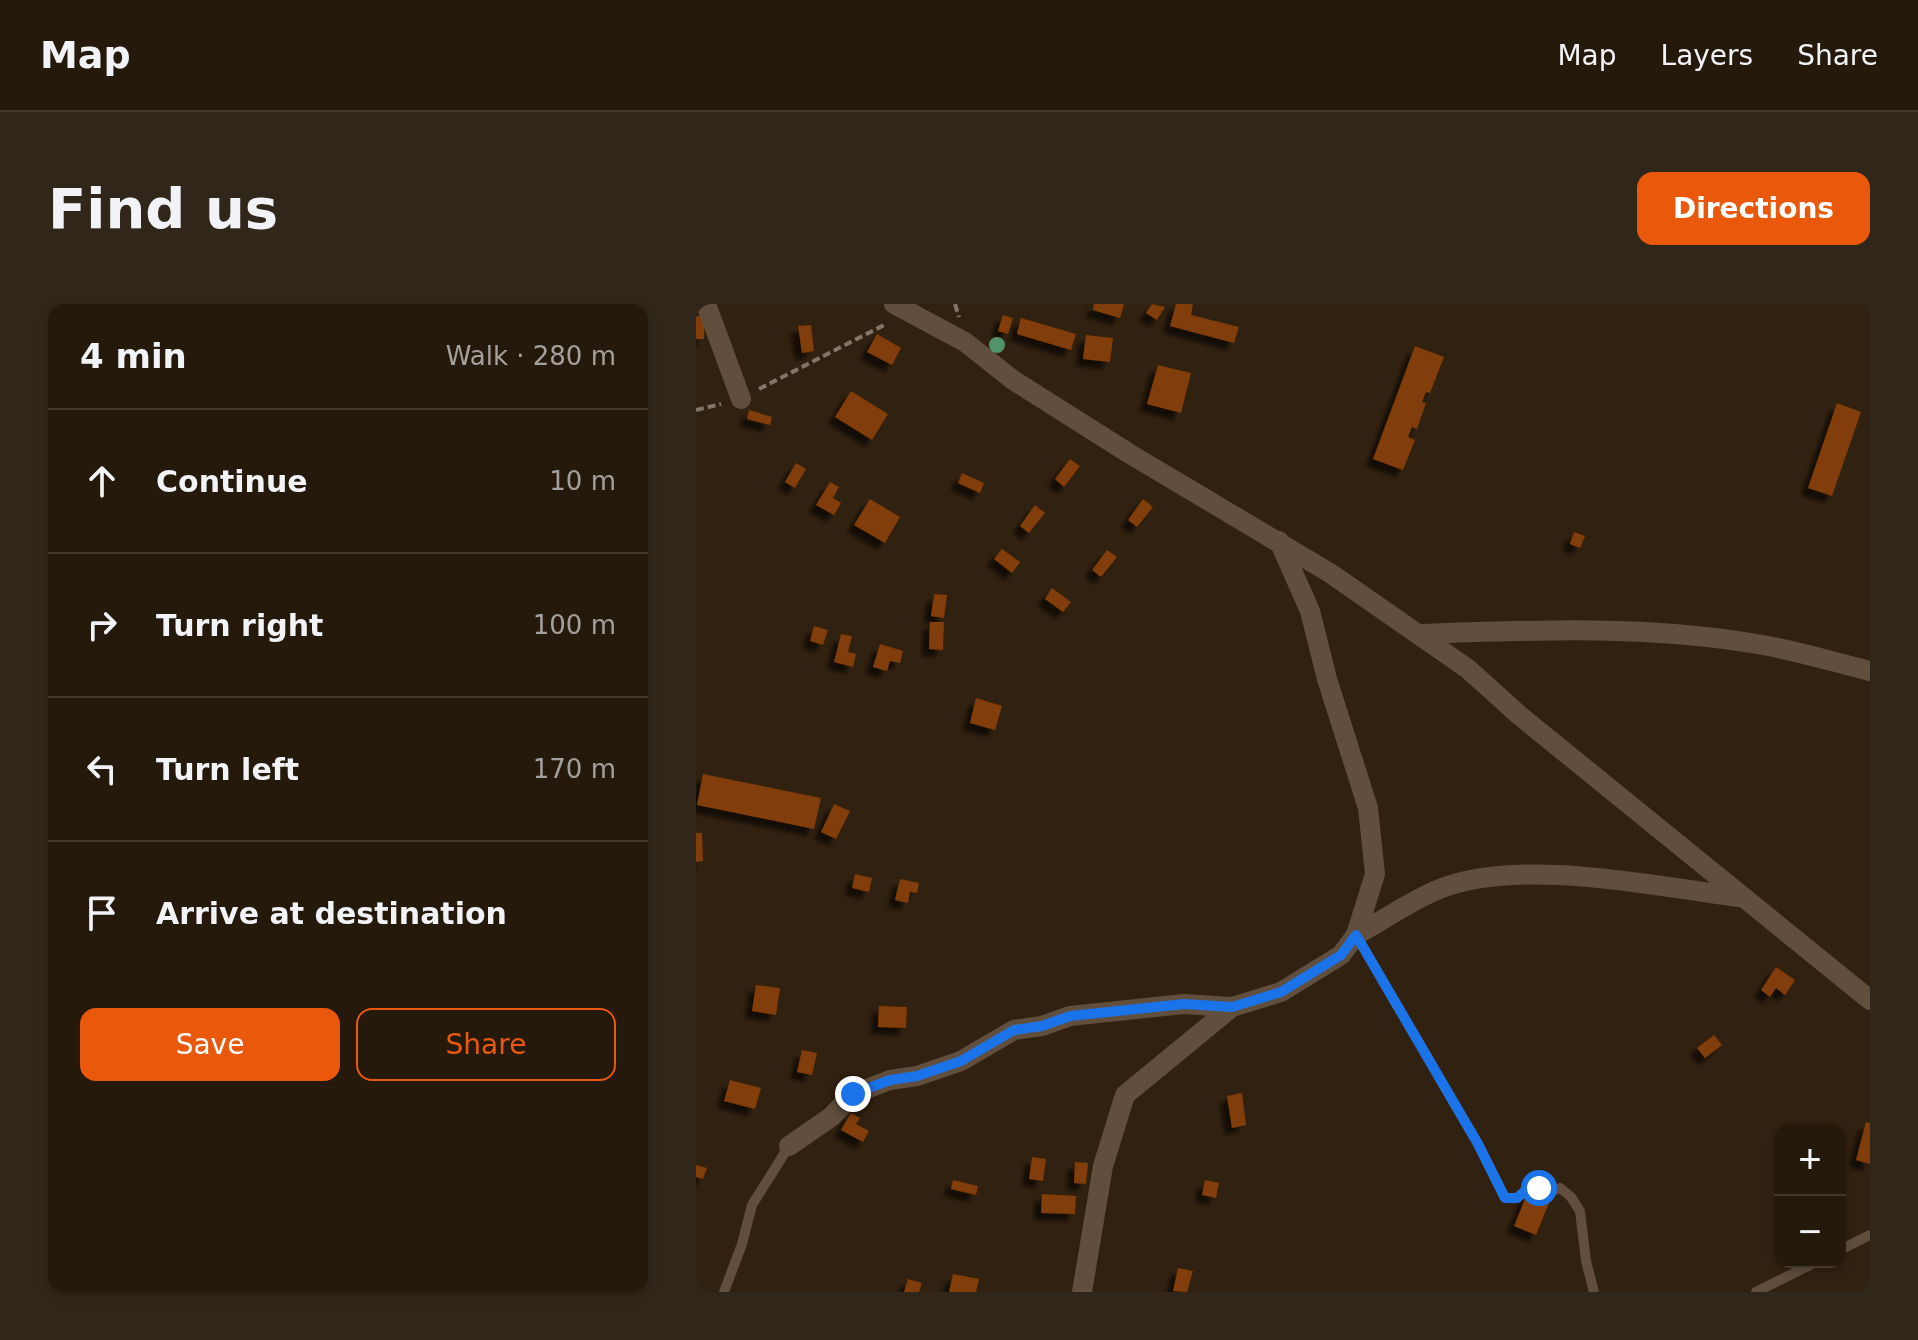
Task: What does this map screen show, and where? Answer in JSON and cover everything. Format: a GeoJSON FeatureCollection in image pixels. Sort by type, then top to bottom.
{"type":"FeatureCollection","features":[{"type":"Feature","properties":{"kind":"street"},"geometry":{"type":"LineString","coordinates":[[706,304],[741,399]]}},
{"type":"Feature","properties":{"kind":"street"},"geometry":{"type":"LineString","coordinates":[[902,308],[965,342],[1013,380],[1130,454],[1279,541],[1421,634],[1468,669],[1519,715],[1870,1000]]}},
{"type":"Feature","properties":{"kind":"street"},"geometry":{"type":"LineString","coordinates":[[789,1146],[831,1117],[853,1094],[890,1080],[917,1076],[961,1061],[1014,1030],[1042,1026],[1070,1016],[1184,1004],[1232,1007],[1281,992],[1341,955],[1356,935],[1375,874],[1368,808],[1327,679],[1310,611],[1279,541]]}},
{"type":"Feature","properties":{"kind":"street"},"geometry":{"type":"LineString","coordinates":[[1421,634],[1559,629],[1634,630],[1759,644],[1870,671]]}},
{"type":"Feature","properties":{"kind":"street"},"geometry":{"type":"LineString","coordinates":[[1356,935],[1442,888],[1499,875],[1597,878],[1745,898]]}},
{"type":"Feature","properties":{"kind":"street"},"geometry":{"type":"LineString","coordinates":[[1082,1292],[1103,1166],[1125,1095],[1232,1007]]}},
{"type":"Feature","properties":{"kind":"lane"},"geometry":{"type":"LineString","coordinates":[[1356,935],[1478,1144],[1505,1198],[1517,1198],[1532,1185],[1546,1193],[1560,1188],[1571,1197],[1580,1211],[1586,1261],[1594,1292]]}},
{"type":"Feature","properties":{"kind":"lane"},"geometry":{"type":"LineString","coordinates":[[724,1292],[742,1244],[752,1205],[789,1146]]}},
{"type":"Feature","properties":{"kind":"lane"},"geometry":{"type":"LineString","coordinates":[[1846,1247],[1870,1235]]}},
{"type":"Feature","properties":{"kind":"lane"},"geometry":{"type":"LineString","coordinates":[[1756,1292],[1804,1268]]}},
{"type":"Feature","properties":{"kind":"path"},"geometry":{"type":"LineString","coordinates":[[696,410],[741,399],[902,308]]}},
{"type":"Feature","properties":{"kind":"building"},"geometry":{"type":"Polygon","coordinates":[[[1094,304],[1124,305],[1120,318],[1093,310],[1094,304]]]}},
{"type":"Feature","properties":{"kind":"building"},"geometry":{"type":"Polygon","coordinates":[[[1152,304],[1165,307],[1157,320],[1146,313],[1152,304]]]}},
{"type":"Feature","properties":{"kind":"building"},"geometry":{"type":"Polygon","coordinates":[[[1176,304],[1193,304],[1191,315],[1239,327],[1234,343],[1170,326],[1176,304]]]}},
{"type":"Feature","properties":{"kind":"building"},"geometry":{"type":"Polygon","coordinates":[[[1003,315],[1013,318],[1008,334],[998,331],[1003,315]]]}},
{"type":"Feature","properties":{"kind":"building"},"geometry":{"type":"Polygon","coordinates":[[[696,316],[705,316],[704,339],[696,339],[696,316]]]}},
{"type":"Feature","properties":{"kind":"building"},"geometry":{"type":"Polygon","coordinates":[[[1021,318],[1076,334],[1071,350],[1017,334],[1021,318]]]}},
{"type":"Feature","properties":{"kind":"building"},"geometry":{"type":"Polygon","coordinates":[[[811,325],[814,351],[802,353],[798,326],[811,325]]]}},
{"type":"Feature","properties":{"kind":"building"},"geometry":{"type":"Polygon","coordinates":[[[877,334],[901,348],[892,365],[867,352],[877,334]]]}},
{"type":"Feature","properties":{"kind":"building"},"geometry":{"type":"Polygon","coordinates":[[[1086,335],[1113,338],[1110,362],[1083,359],[1086,335]]]}},
{"type":"Feature","properties":{"kind":"building"},"geometry":{"type":"Polygon","coordinates":[[[1415,346],[1444,357],[1430,393],[1426,392],[1422,402],[1426,403],[1417,429],[1412,427],[1408,437],[1415,440],[1403,470],[1373,459],[1415,346]]]}},
{"type":"Feature","properties":{"kind":"building"},"geometry":{"type":"Polygon","coordinates":[[[1158,365],[1191,373],[1181,413],[1147,404],[1158,365]]]}},
{"type":"Feature","properties":{"kind":"building"},"geometry":{"type":"Polygon","coordinates":[[[851,391],[888,414],[872,440],[835,417],[851,391]]]}},
{"type":"Feature","properties":{"kind":"building"},"geometry":{"type":"Polygon","coordinates":[[[1837,403],[1861,412],[1832,496],[1808,488],[1837,403]]]}},
{"type":"Feature","properties":{"kind":"building"},"geometry":{"type":"Polygon","coordinates":[[[749,410],[772,417],[770,425],[747,419],[749,410]]]}},
{"type":"Feature","properties":{"kind":"building"},"geometry":{"type":"Polygon","coordinates":[[[1070,459],[1080,466],[1064,487],[1055,479],[1070,459]]]}},
{"type":"Feature","properties":{"kind":"building"},"geometry":{"type":"Polygon","coordinates":[[[796,463],[806,469],[795,488],[785,482],[796,463]]]}},
{"type":"Feature","properties":{"kind":"building"},"geometry":{"type":"Polygon","coordinates":[[[962,473],[984,483],[980,493],[958,483],[962,473]]]}},
{"type":"Feature","properties":{"kind":"building"},"geometry":{"type":"Polygon","coordinates":[[[830,482],[839,487],[833,498],[841,503],[834,515],[816,505],[830,482]]]}},
{"type":"Feature","properties":{"kind":"building"},"geometry":{"type":"Polygon","coordinates":[[[870,499],[900,517],[885,543],[854,525],[870,499]]]}},
{"type":"Feature","properties":{"kind":"building"},"geometry":{"type":"Polygon","coordinates":[[[1143,499],[1153,507],[1137,527],[1128,520],[1143,499]]]}},
{"type":"Feature","properties":{"kind":"building"},"geometry":{"type":"Polygon","coordinates":[[[1035,505],[1045,513],[1029,533],[1020,526],[1035,505]]]}},
{"type":"Feature","properties":{"kind":"building"},"geometry":{"type":"Polygon","coordinates":[[[1574,532],[1585,536],[1580,548],[1570,544],[1574,532]]]}},
{"type":"Feature","properties":{"kind":"building"},"geometry":{"type":"Polygon","coordinates":[[[1002,549],[1020,562],[1012,573],[994,559],[1002,549]]]}},
{"type":"Feature","properties":{"kind":"building"},"geometry":{"type":"Polygon","coordinates":[[[1107,550],[1117,557],[1101,577],[1092,570],[1107,550]]]}},
{"type":"Feature","properties":{"kind":"building"},"geometry":{"type":"Polygon","coordinates":[[[1052,588],[1071,602],[1063,612],[1045,599],[1052,588]]]}},
{"type":"Feature","properties":{"kind":"building"},"geometry":{"type":"Polygon","coordinates":[[[934,594],[947,595],[944,618],[931,616],[934,594]]]}},
{"type":"Feature","properties":{"kind":"building"},"geometry":{"type":"Polygon","coordinates":[[[930,622],[944,622],[943,650],[929,649],[930,622]]]}},
{"type":"Feature","properties":{"kind":"building"},"geometry":{"type":"Polygon","coordinates":[[[814,626],[828,630],[823,645],[810,641],[814,626]]]}},
{"type":"Feature","properties":{"kind":"building"},"geometry":{"type":"Polygon","coordinates":[[[841,634],[852,636],[848,652],[856,654],[853,667],[834,662],[841,634]]]}},
{"type":"Feature","properties":{"kind":"building"},"geometry":{"type":"Polygon","coordinates":[[[880,644],[903,651],[900,663],[890,661],[887,671],[873,667],[880,644]]]}},
{"type":"Feature","properties":{"kind":"building"},"geometry":{"type":"Polygon","coordinates":[[[976,698],[1002,706],[995,730],[970,723],[976,698]]]}},
{"type":"Feature","properties":{"kind":"building"},"geometry":{"type":"Polygon","coordinates":[[[703,774],[821,798],[814,829],[697,805],[703,774]]]}},
{"type":"Feature","properties":{"kind":"building"},"geometry":{"type":"Polygon","coordinates":[[[834,804],[850,811],[836,839],[821,832],[834,804]]]}},
{"type":"Feature","properties":{"kind":"building"},"geometry":{"type":"Polygon","coordinates":[[[696,833],[702,833],[703,861],[696,862],[696,833]]]}},
{"type":"Feature","properties":{"kind":"building"},"geometry":{"type":"Polygon","coordinates":[[[855,874],[872,878],[869,892],[852,888],[855,874]]]}},
{"type":"Feature","properties":{"kind":"building"},"geometry":{"type":"Polygon","coordinates":[[[900,879],[919,883],[917,893],[910,892],[908,903],[895,900],[900,879]]]}},
{"type":"Feature","properties":{"kind":"building"},"geometry":{"type":"Polygon","coordinates":[[[1776,967],[1795,980],[1785,995],[1776,988],[1770,997],[1761,990],[1776,967]]]}},
{"type":"Feature","properties":{"kind":"building"},"geometry":{"type":"Polygon","coordinates":[[[756,985],[780,988],[776,1015],[752,1011],[756,985]]]}},
{"type":"Feature","properties":{"kind":"building"},"geometry":{"type":"Polygon","coordinates":[[[879,1006],[907,1007],[906,1028],[878,1027],[879,1006]]]}},
{"type":"Feature","properties":{"kind":"building"},"geometry":{"type":"Polygon","coordinates":[[[1714,1035],[1722,1045],[1705,1058],[1697,1048],[1714,1035]]]}},
{"type":"Feature","properties":{"kind":"building"},"geometry":{"type":"Polygon","coordinates":[[[802,1050],[817,1053],[812,1075],[797,1072],[802,1050]]]}},
{"type":"Feature","properties":{"kind":"building"},"geometry":{"type":"Polygon","coordinates":[[[730,1080],[761,1088],[755,1109],[724,1101],[730,1080]]]}},
{"type":"Feature","properties":{"kind":"building"},"geometry":{"type":"Polygon","coordinates":[[[1242,1093],[1246,1125],[1232,1128],[1227,1096],[1242,1093]]]}},
{"type":"Feature","properties":{"kind":"building"},"geometry":{"type":"Polygon","coordinates":[[[851,1113],[860,1118],[856,1124],[869,1131],[863,1142],[841,1130],[851,1113]]]}},
{"type":"Feature","properties":{"kind":"building"},"geometry":{"type":"Polygon","coordinates":[[[1866,1122],[1870,1123],[1870,1164],[1856,1160],[1866,1122]]]}},
{"type":"Feature","properties":{"kind":"building"},"geometry":{"type":"Polygon","coordinates":[[[1032,1157],[1046,1159],[1043,1181],[1029,1179],[1032,1157]]]}},
{"type":"Feature","properties":{"kind":"building"},"geometry":{"type":"Polygon","coordinates":[[[1075,1162],[1088,1163],[1086,1184],[1074,1183],[1075,1162]]]}},
{"type":"Feature","properties":{"kind":"building"},"geometry":{"type":"Polygon","coordinates":[[[696,1165],[707,1168],[703,1179],[696,1177],[696,1165]]]}},
{"type":"Feature","properties":{"kind":"building"},"geometry":{"type":"Polygon","coordinates":[[[953,1180],[978,1186],[976,1195],[951,1189],[953,1180]]]}},
{"type":"Feature","properties":{"kind":"building"},"geometry":{"type":"Polygon","coordinates":[[[1205,1180],[1219,1183],[1216,1198],[1202,1195],[1205,1180]]]}},
{"type":"Feature","properties":{"kind":"building"},"geometry":{"type":"Polygon","coordinates":[[[1042,1194],[1076,1196],[1075,1214],[1041,1213],[1042,1194]]]}},
{"type":"Feature","properties":{"kind":"building"},"geometry":{"type":"Polygon","coordinates":[[[1527,1194],[1549,1203],[1536,1235],[1514,1226],[1527,1194]]]}},
{"type":"Feature","properties":{"kind":"building"},"geometry":{"type":"Polygon","coordinates":[[[1178,1268],[1193,1271],[1187,1292],[1173,1291],[1178,1268]]]}},
{"type":"Feature","properties":{"kind":"building"},"geometry":{"type":"Polygon","coordinates":[[[953,1274],[979,1279],[976,1292],[949,1292],[953,1274]]]}},
{"type":"Feature","properties":{"kind":"building"},"geometry":{"type":"Polygon","coordinates":[[[908,1279],[922,1283],[919,1292],[904,1292],[908,1279]]]}},
{"type":"Feature","properties":{"kind":"route"},"geometry":{"type":"LineString","coordinates":[[853,1094],[890,1080],[917,1076],[961,1061],[1014,1030],[1042,1026],[1070,1016],[1184,1004],[1232,1007],[1281,992],[1341,955],[1356,935],[1478,1144],[1501,1193],[1505,1198],[1512,1199],[1532,1185],[1539,1188]]}}]}
